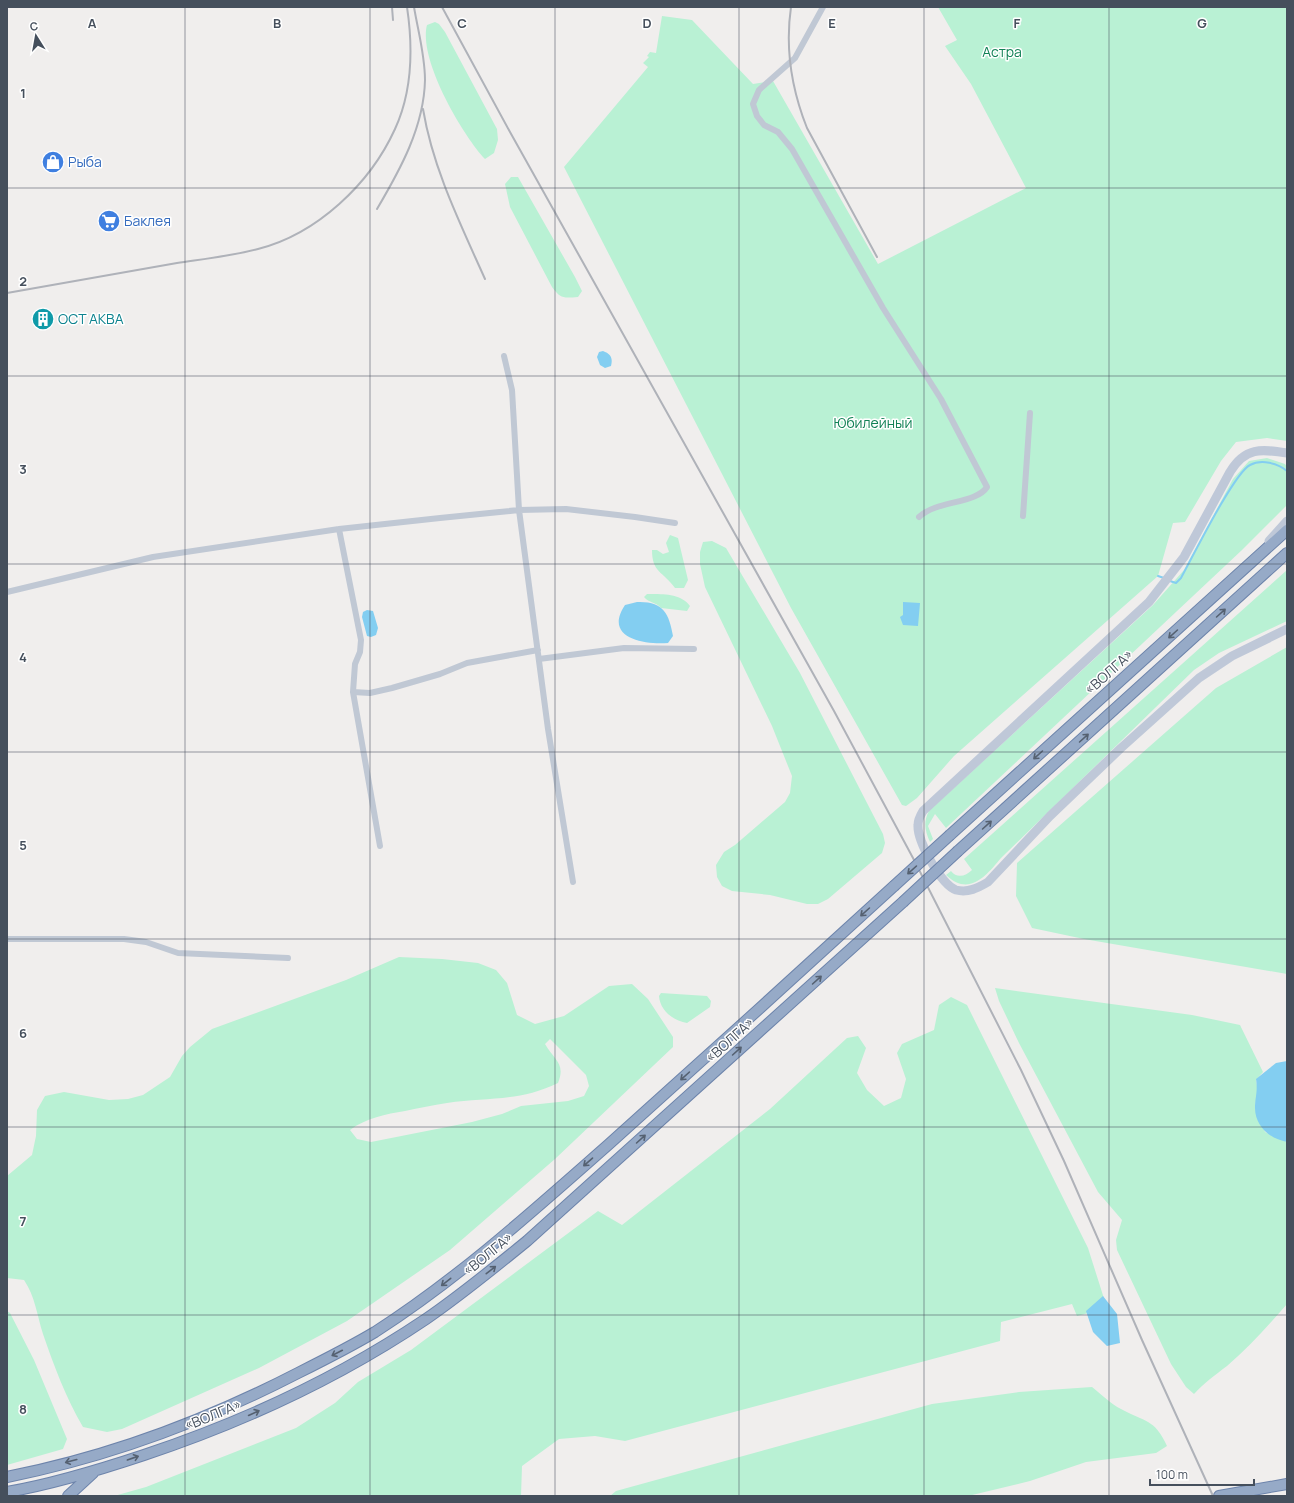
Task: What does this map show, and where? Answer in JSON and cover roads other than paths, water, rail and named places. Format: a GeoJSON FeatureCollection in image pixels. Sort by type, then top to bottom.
{"type":"FeatureCollection","features":[{"type":"Feature","properties":{"kind":"highway","name":"«ВОЛГА»"},"geometry":{"type":"LineString","coordinates":[[7,1477],[73,1461],[192,1422],[220,1411],[343,1350],[409,1309],[446,1283],[524,1219],[674,1086],[1287,530]]}},
{"type":"Feature","properties":{"kind":"highway","name":"«ВОЛГА»"},"geometry":{"type":"LineString","coordinates":[[7,1492],[66,1480],[96,1471],[212,1431],[250,1415],[349,1365],[426,1318],[472,1286],[526,1241],[1286,555]]}},
{"type":"Feature","properties":{"kind":"highway"},"geometry":{"type":"LineString","coordinates":[[68,1496],[96,1471]]}},
{"type":"Feature","properties":{"kind":"highway"},"geometry":{"type":"LineString","coordinates":[[1219,1496],[1287,1484]]}},
{"type":"Feature","properties":{"kind":"main road"},"geometry":{"type":"LineString","coordinates":[[1287,453],[1256,451],[1238,460],[1184,557],[1149,602],[923,811],[918,820],[918,831],[941,878],[950,887],[961,891],[975,889],[988,882],[1050,816],[1110,758],[1199,678],[1232,656],[1287,629]]}},
{"type":"Feature","properties":{"kind":"main road"},"geometry":{"type":"LineString","coordinates":[[1274,451],[1287,457]]}},
{"type":"Feature","properties":{"kind":"main road"},"geometry":{"type":"LineString","coordinates":[[1246,567],[1287,521]]}},
{"type":"Feature","properties":{"kind":"street"},"geometry":{"type":"LineString","coordinates":[[823,7],[795,58],[759,90],[753,104],[756,116],[764,125],[778,132],[792,149],[883,308],[941,399],[987,487],[984,492],[972,498],[927,510],[919,517]]}},
{"type":"Feature","properties":{"kind":"street"},"geometry":{"type":"LineString","coordinates":[[504,356],[512,398],[519,510],[538,658],[573,882]]}},
{"type":"Feature","properties":{"kind":"street"},"geometry":{"type":"LineString","coordinates":[[1023,516],[1030,413]]}},
{"type":"Feature","properties":{"kind":"street"},"geometry":{"type":"LineString","coordinates":[[7,592],[153,557],[339,529],[519,510],[566,509],[635,516],[675,523]]}},
{"type":"Feature","properties":{"kind":"street"},"geometry":{"type":"LineString","coordinates":[[339,529],[361,640],[360,652],[355,664],[353,692],[380,846]]}},
{"type":"Feature","properties":{"kind":"street"},"geometry":{"type":"LineString","coordinates":[[538,658],[624,648],[694,649]]}},
{"type":"Feature","properties":{"kind":"street"},"geometry":{"type":"LineString","coordinates":[[353,692],[370,693],[440,674],[467,662],[538,650]]}},
{"type":"Feature","properties":{"kind":"street"},"geometry":{"type":"LineString","coordinates":[[7,939],[124,939],[146,942],[178,953],[288,958]]}},
{"type":"Feature","properties":{"kind":"water"},"geometry":{"type":"Polygon","coordinates":[[[603,351],[610,355],[612,361],[611,366],[605,368],[600,365],[597,357],[599,352],[603,351]]]}},
{"type":"Feature","properties":{"kind":"water"},"geometry":{"type":"Polygon","coordinates":[[[637,602],[646,602],[659,606],[667,615],[673,636],[668,643],[648,643],[638,641],[629,637],[623,632],[619,625],[620,616],[625,605],[637,602]]]}},
{"type":"Feature","properties":{"kind":"water"},"geometry":{"type":"Polygon","coordinates":[[[903,602],[920,603],[918,626],[903,625],[900,617],[903,615],[903,602]]]}},
{"type":"Feature","properties":{"kind":"water"},"geometry":{"type":"Polygon","coordinates":[[[367,610],[373,611],[378,628],[376,635],[371,637],[367,636],[362,617],[363,612],[367,610]]]}},
{"type":"Feature","properties":{"kind":"water"},"geometry":{"type":"Polygon","coordinates":[[[1287,1061],[1287,1142],[1269,1135],[1265,1131],[1258,1120],[1255,1108],[1257,1087],[1256,1079],[1276,1063],[1287,1061]]]}},
{"type":"Feature","properties":{"kind":"water"},"geometry":{"type":"Polygon","coordinates":[[[1103,1296],[1117,1314],[1120,1343],[1107,1346],[1093,1332],[1086,1311],[1103,1296]]]}},
{"type":"Feature","properties":{"kind":"waterway"},"geometry":{"type":"LineString","coordinates":[[1170,581],[1176,583],[1181,578],[1224,499],[1243,471],[1250,465],[1259,462],[1274,464],[1287,471]]}},
{"type":"Feature","properties":{"kind":"waterway"},"geometry":{"type":"LineString","coordinates":[[1158,576],[1164,578]]}},
{"type":"Feature","properties":{"kind":"railway"},"geometry":{"type":"LineString","coordinates":[[392,7],[393,20]]}},
{"type":"Feature","properties":{"kind":"railway"},"geometry":{"type":"LineString","coordinates":[[7,293],[258,249],[280,242],[301,232],[321,219],[339,204],[371,169],[384,149],[401,115],[410,69],[410,38],[407,7]]}},
{"type":"Feature","properties":{"kind":"railway"},"geometry":{"type":"LineString","coordinates":[[377,209],[409,148],[424,97],[424,61],[414,7]]}},
{"type":"Feature","properties":{"kind":"railway"},"geometry":{"type":"LineString","coordinates":[[442,7],[510,132],[834,711],[913,858],[1021,1070],[1064,1161],[1142,1340],[1213,1496]]}},
{"type":"Feature","properties":{"kind":"railway"},"geometry":{"type":"LineString","coordinates":[[791,7],[789,22],[789,53],[797,99],[802,114],[807,128],[877,257]]}},
{"type":"Feature","properties":{"kind":"railway"},"geometry":{"type":"LineString","coordinates":[[423,109],[433,153],[448,196],[485,279]]}},
{"type":"Feature","properties":{"kind":"place","name":"Рыба"},"geometry":{"type":"Point","coordinates":[53,162]}},
{"type":"Feature","properties":{"kind":"place","name":"Баклея"},"geometry":{"type":"Point","coordinates":[109,221]}},
{"type":"Feature","properties":{"kind":"place","name":"ОСТ АКВА"},"geometry":{"type":"Point","coordinates":[43,319]}},
{"type":"Feature","properties":{"kind":"park label","name":"Астра"},"geometry":{"type":"Point","coordinates":[1002,52]}},
{"type":"Feature","properties":{"kind":"park label","name":"Юбилейный"},"geometry":{"type":"Point","coordinates":[873,423]}}]}
